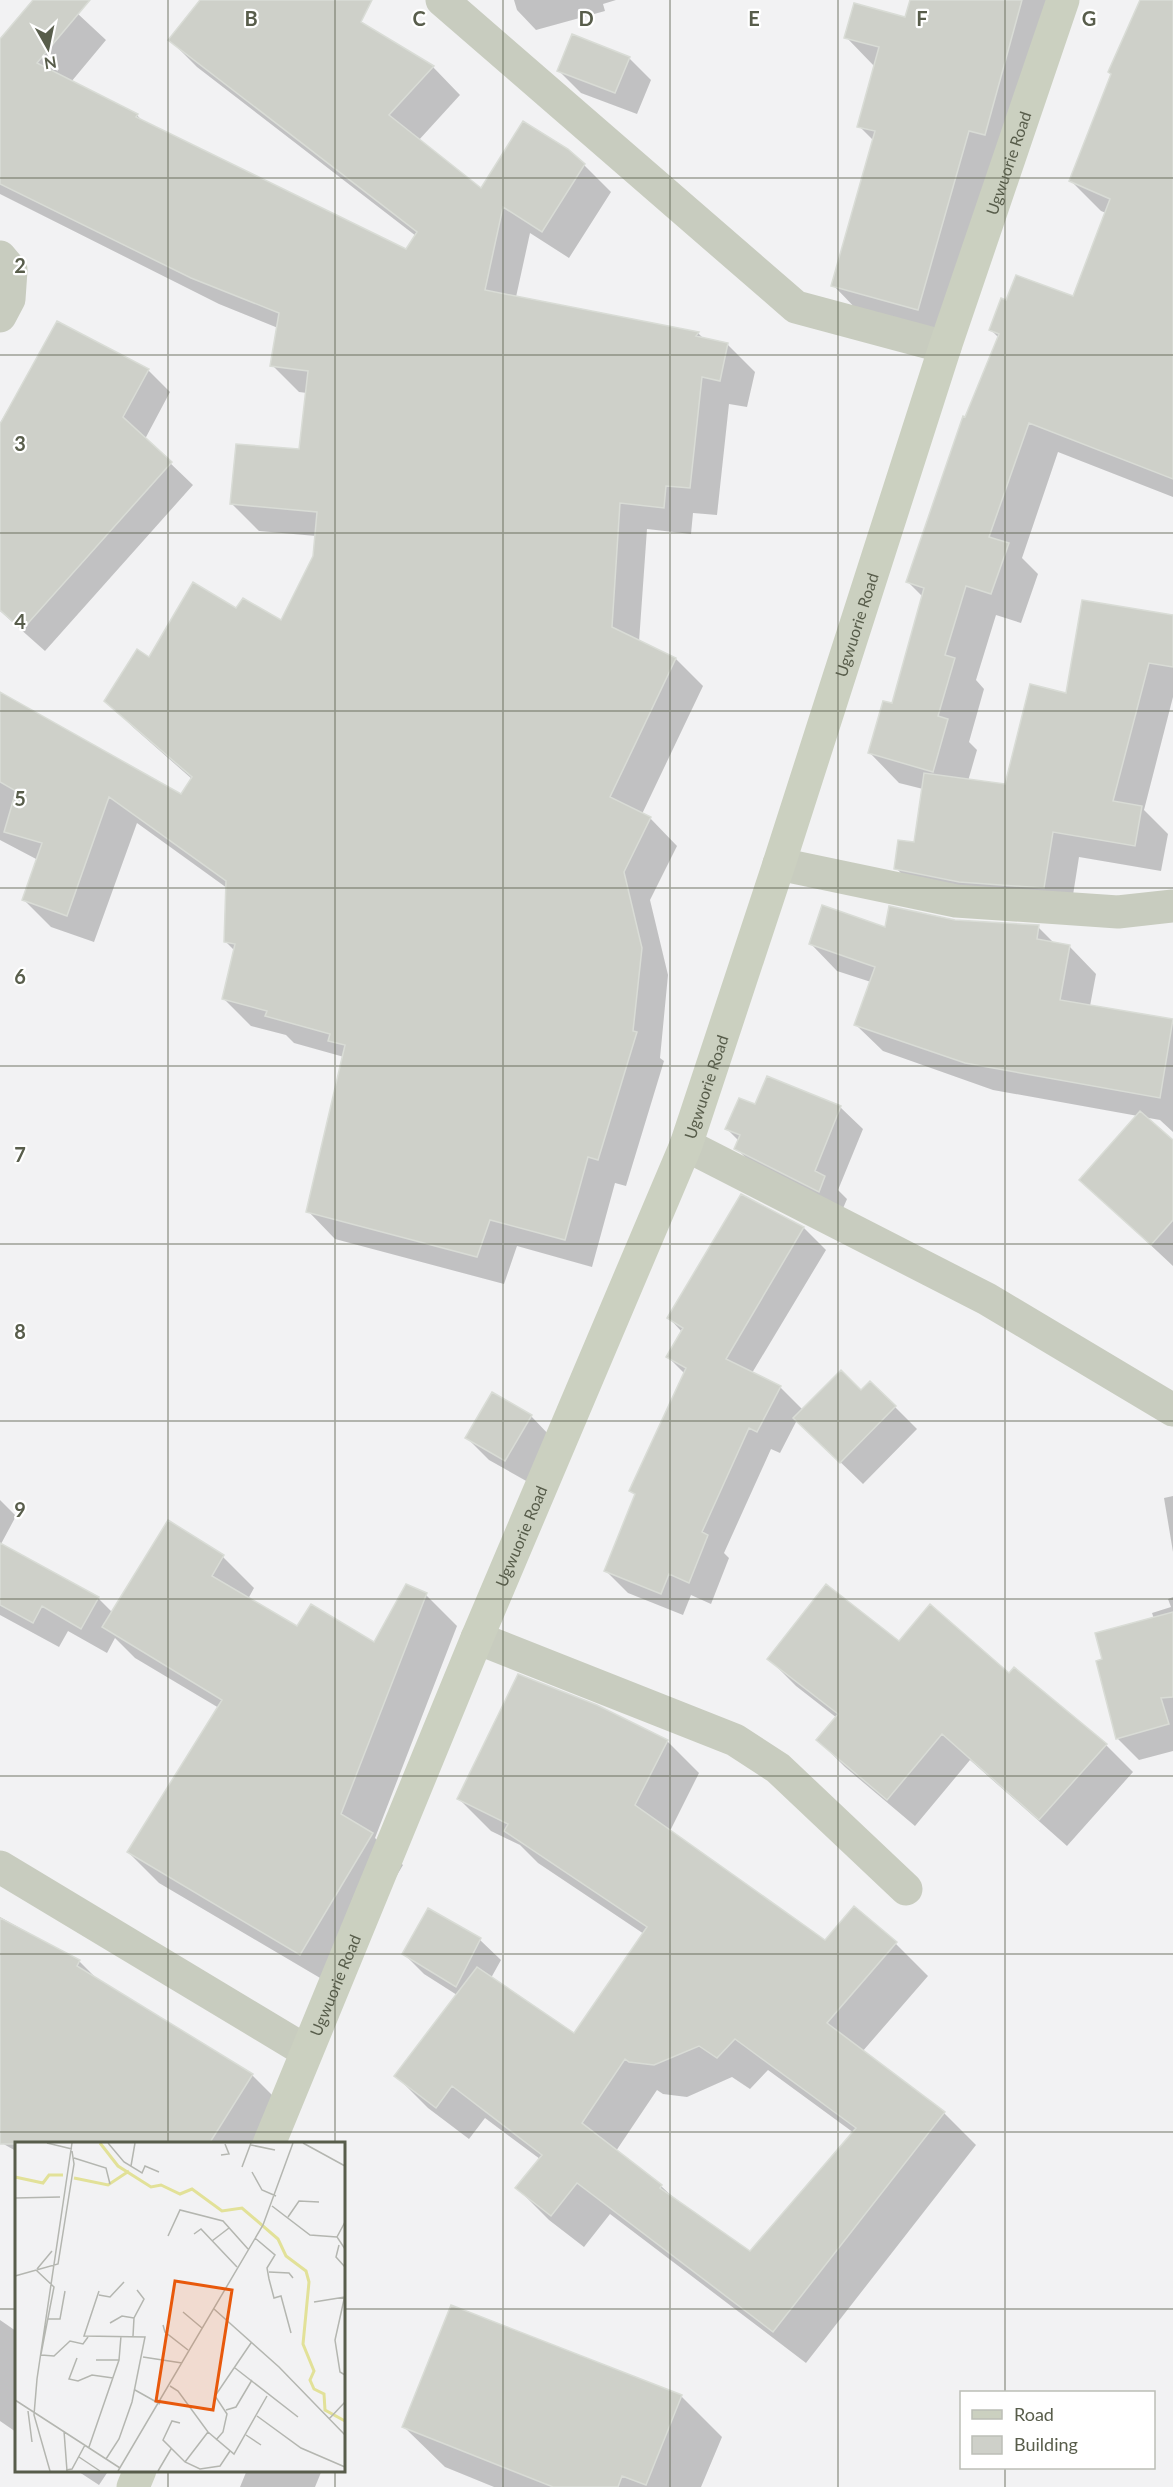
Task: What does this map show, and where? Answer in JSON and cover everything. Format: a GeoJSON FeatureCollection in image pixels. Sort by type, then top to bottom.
{"type":"FeatureCollection","features":[{"type":"Feature","properties":{"kind":"street"},"geometry":{"type":"LineString","coordinates":[[442,0],[796,307],[945,347]]}},
{"type":"Feature","properties":{"kind":"street","name":"Ugwuorie Road"},"geometry":{"type":"LineString","coordinates":[[270,2142],[477,1638],[686,1146],[945,347],[1064,0]]}},
{"type":"Feature","properties":{"kind":"street"},"geometry":{"type":"LineString","coordinates":[[0,257],[11,270],[9,299],[0,316]]}},
{"type":"Feature","properties":{"kind":"street"},"geometry":{"type":"LineString","coordinates":[[779,864],[956,901],[1118,912],[1173,906]]}},
{"type":"Feature","properties":{"kind":"street"},"geometry":{"type":"LineString","coordinates":[[686,1146],[987,1299],[1173,1410]]}},
{"type":"Feature","properties":{"kind":"street"},"geometry":{"type":"LineString","coordinates":[[477,1638],[735,1740],[778,1768],[906,1889]]}},
{"type":"Feature","properties":{"kind":"street"},"geometry":{"type":"LineString","coordinates":[[0,1867],[306,2051]]}},
{"type":"Feature","properties":{"kind":"street"},"geometry":{"type":"LineString","coordinates":[[133,2487],[139,2472]]}},
{"type":"Feature","properties":{"kind":"building"},"geometry":{"type":"Polygon","coordinates":[[[33,0],[90,0],[37,63],[138,114],[136,117],[406,249],[417,232],[168,40],[200,0],[372,0],[361,22],[434,66],[389,115],[481,188],[523,121],[568,149],[585,164],[542,232],[503,207],[485,290],[699,332],[696,336],[728,343],[720,381],[702,377],[690,488],[666,486],[664,508],[620,503],[612,627],[676,658],[610,797],[651,817],[624,872],[642,948],[633,1031],[637,1032],[598,1160],[588,1157],[565,1240],[490,1220],[477,1257],[306,1212],[345,1045],[328,1041],[330,1034],[265,1016],[267,1011],[222,999],[235,944],[224,942],[226,881],[109,797],[67,916],[22,900],[42,843],[4,832],[16,791],[0,782],[0,692],[181,794],[192,777],[104,701],[137,649],[149,657],[193,582],[236,608],[243,598],[281,620],[313,556],[317,512],[230,504],[236,444],[299,449],[308,371],[270,366],[279,313],[191,278],[0,184],[0,39],[33,0]]]}},
{"type":"Feature","properties":{"kind":"building"},"geometry":{"type":"Polygon","coordinates":[[[910,0],[1022,0],[985,135],[969,131],[918,310],[831,286],[875,131],[857,127],[879,47],[844,38],[854,3],[905,17],[910,0]]]}},
{"type":"Feature","properties":{"kind":"building"},"geometry":{"type":"Polygon","coordinates":[[[1140,0],[1173,0],[1173,479],[1029,423],[989,537],[1009,543],[991,594],[966,586],[945,655],[955,658],[938,716],[948,719],[933,772],[868,753],[883,701],[892,703],[924,588],[906,582],[963,416],[965,417],[999,334],[989,330],[1001,298],[1006,300],[1016,275],[1073,296],[1110,199],[1069,181],[1111,74],[1108,72],[1140,0]]]}},
{"type":"Feature","properties":{"kind":"building"},"geometry":{"type":"Polygon","coordinates":[[[572,34],[630,57],[615,93],[557,71],[572,34]]]}},
{"type":"Feature","properties":{"kind":"building"},"geometry":{"type":"Polygon","coordinates":[[[57,321],[149,369],[123,417],[172,462],[22,630],[0,610],[0,424],[57,321]]]}},
{"type":"Feature","properties":{"kind":"building"},"geometry":{"type":"Polygon","coordinates":[[[1082,600],[1173,615],[1173,667],[1149,663],[1113,801],[1142,806],[1135,846],[1053,832],[1044,888],[959,882],[894,869],[898,840],[914,842],[924,773],[1005,784],[1030,684],[1066,693],[1082,600]]]}},
{"type":"Feature","properties":{"kind":"building"},"geometry":{"type":"Polygon","coordinates":[[[822,905],[885,927],[889,906],[955,920],[1039,925],[1037,939],[1070,945],[1060,1000],[1173,1019],[1160,1098],[965,1063],[854,1025],[875,967],[809,944],[822,905]]]}},
{"type":"Feature","properties":{"kind":"building"},"geometry":{"type":"Polygon","coordinates":[[[767,1076],[841,1106],[815,1171],[825,1176],[819,1192],[734,1149],[740,1135],[725,1129],[739,1098],[755,1104],[767,1076]]]}},
{"type":"Feature","properties":{"kind":"building"},"geometry":{"type":"Polygon","coordinates":[[[1140,1111],[1173,1140],[1173,1220],[1151,1245],[1079,1180],[1140,1111]]]}},
{"type":"Feature","properties":{"kind":"building"},"geometry":{"type":"Polygon","coordinates":[[[741,1194],[804,1227],[726,1359],[781,1386],[757,1432],[749,1428],[702,1532],[708,1535],[689,1583],[669,1574],[661,1594],[604,1571],[635,1494],[629,1491],[686,1368],[666,1357],[683,1328],[667,1318],[741,1194]]]}},
{"type":"Feature","properties":{"kind":"building"},"geometry":{"type":"Polygon","coordinates":[[[841,1370],[861,1390],[870,1381],[896,1406],[840,1463],[793,1418],[841,1370]]]}},
{"type":"Feature","properties":{"kind":"building"},"geometry":{"type":"Polygon","coordinates":[[[492,1392],[532,1415],[505,1461],[465,1438],[492,1392]]]}},
{"type":"Feature","properties":{"kind":"building"},"geometry":{"type":"Polygon","coordinates":[[[168,1520],[224,1555],[212,1576],[297,1626],[311,1604],[374,1642],[406,1584],[427,1593],[341,1814],[373,1833],[300,1955],[127,1852],[222,1700],[102,1627],[168,1520]]]}},
{"type":"Feature","properties":{"kind":"building"},"geometry":{"type":"Polygon","coordinates":[[[0,1543],[99,1597],[81,1629],[42,1606],[33,1623],[0,1605],[0,1543]]]}},
{"type":"Feature","properties":{"kind":"building"},"geometry":{"type":"Polygon","coordinates":[[[826,1584],[899,1641],[930,1604],[1009,1673],[1014,1667],[1107,1744],[1039,1820],[942,1734],[887,1800],[816,1740],[838,1714],[767,1659],[826,1584]]]}},
{"type":"Feature","properties":{"kind":"building"},"geometry":{"type":"Polygon","coordinates":[[[1173,1612],[1173,1697],[1161,1698],[1169,1724],[1116,1739],[1096,1661],[1102,1659],[1095,1633],[1173,1612]]]}},
{"type":"Feature","properties":{"kind":"building"},"geometry":{"type":"Polygon","coordinates":[[[518,1674],[597,1705],[668,1740],[635,1805],[825,1940],[854,1906],[897,1942],[827,2023],[945,2112],[773,2332],[577,2183],[551,2216],[515,2188],[542,2155],[452,2086],[436,2108],[394,2076],[477,1967],[574,2033],[647,1927],[504,1831],[508,1824],[457,1799],[518,1674]],[[735,2039],[717,2058],[699,2046],[654,2065],[629,2062],[625,2059],[582,2123],[662,2185],[660,2188],[750,2251],[856,2128],[735,2039]]]}},
{"type":"Feature","properties":{"kind":"building"},"geometry":{"type":"Polygon","coordinates":[[[428,1908],[481,1938],[456,1987],[402,1954],[428,1908]]]}},
{"type":"Feature","properties":{"kind":"building"},"geometry":{"type":"Polygon","coordinates":[[[0,1918],[80,1960],[77,1966],[253,2074],[210,2142],[15,2142],[15,2144],[0,2144],[0,1918]]]}},
{"type":"Feature","properties":{"kind":"building"},"geometry":{"type":"Polygon","coordinates":[[[451,2305],[682,2395],[646,2485],[622,2476],[618,2487],[553,2487],[402,2427],[451,2305]]]}}]}
